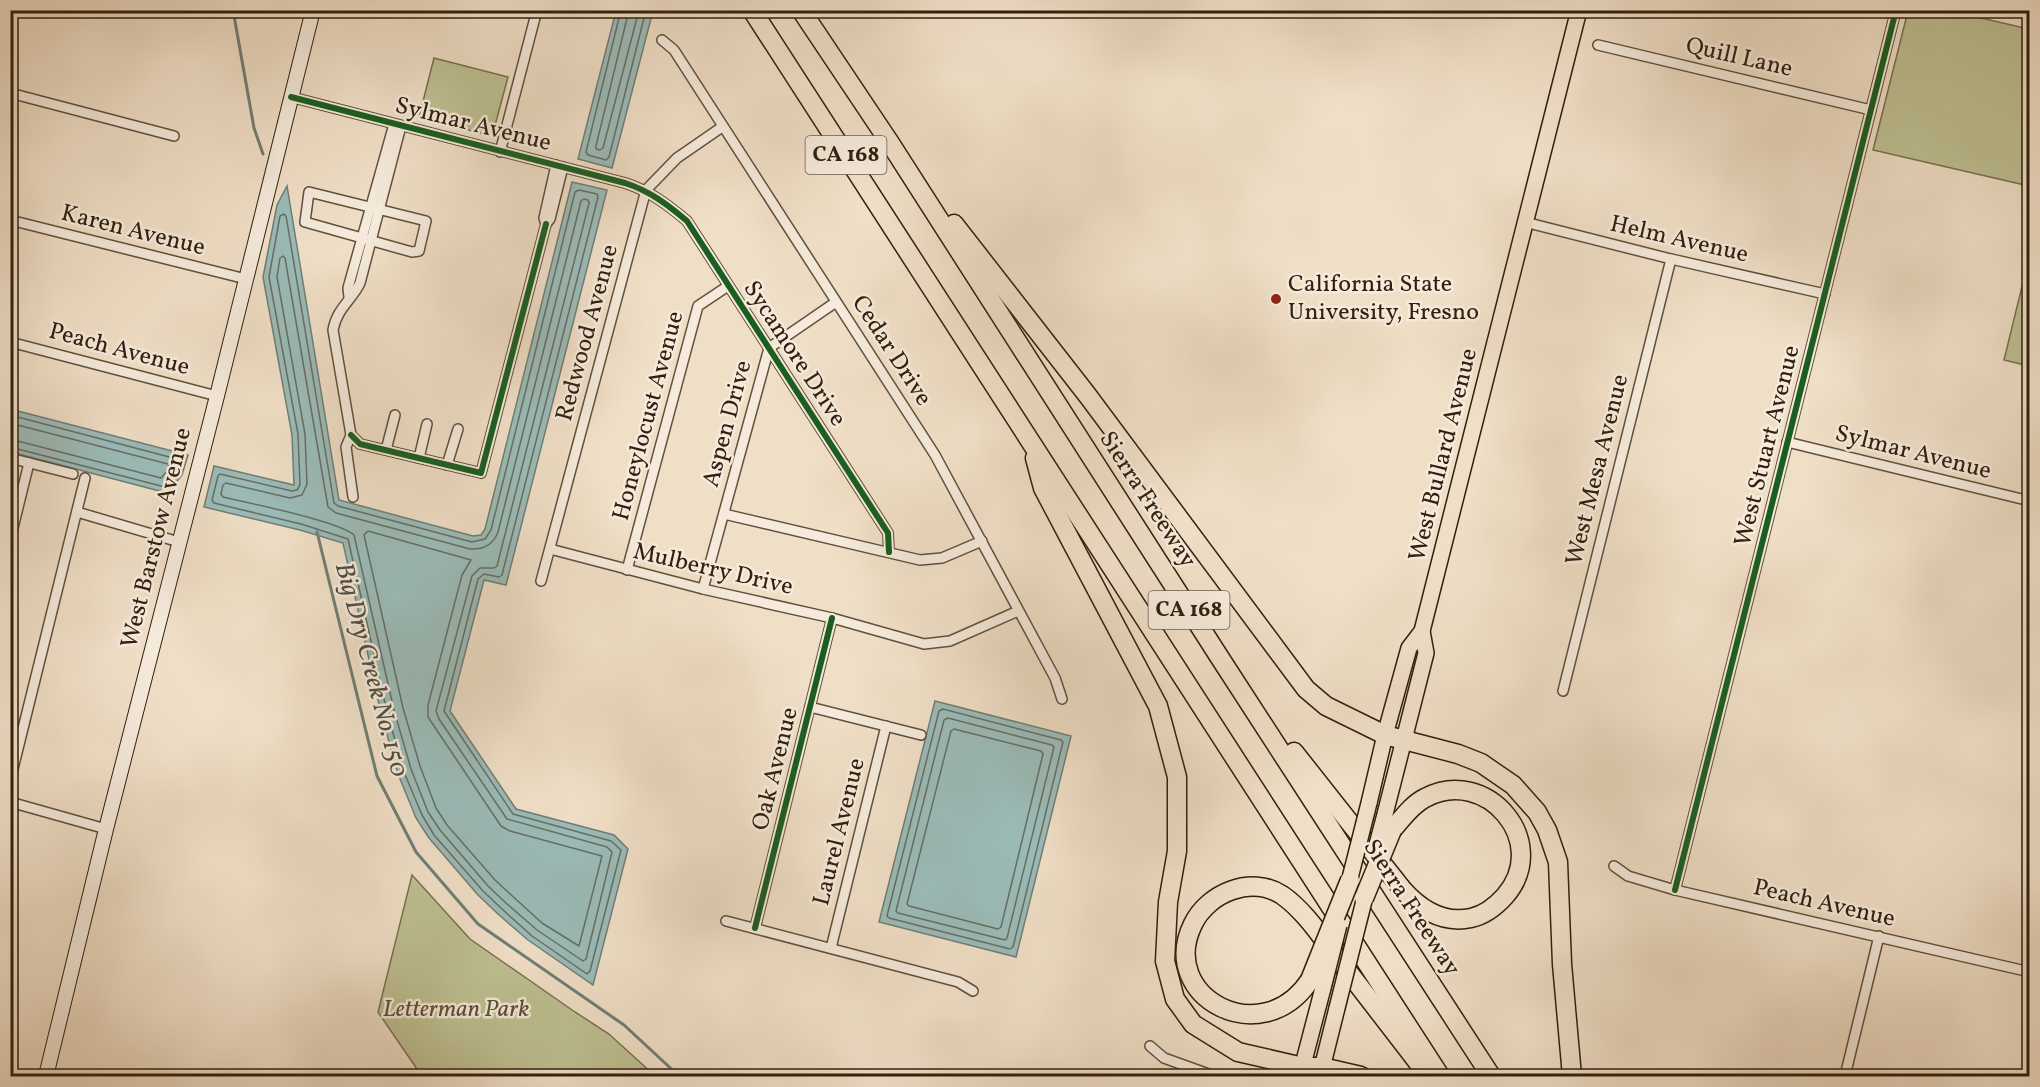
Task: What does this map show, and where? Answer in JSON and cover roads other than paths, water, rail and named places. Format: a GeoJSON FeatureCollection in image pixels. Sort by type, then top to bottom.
{"type":"FeatureCollection","features":[{"type":"Feature","properties":{"kind":"highway","name":"CA 168"},"geometry":{"type":"LineString","coordinates":[[752,10],[1440,1077]]}},
{"type":"Feature","properties":{"kind":"highway","name":"Sierra Freeway"},"geometry":{"type":"LineString","coordinates":[[801,10],[890,143],[1491,1077]]}},
{"type":"Feature","properties":{"kind":"highway"},"geometry":{"type":"LineString","coordinates":[[890,143],[1088,396],[1306,688],[1326,706],[1385,735],[1458,754],[1482,763],[1497,772],[1526,798],[1537,812],[1547,830],[1556,855],[1560,877],[1562,964],[1572,1077]]}},
{"type":"Feature","properties":{"kind":"highway"},"geometry":{"type":"LineString","coordinates":[[1031,441],[1043,488],[1158,706],[1177,777],[1177,851],[1168,902],[1165,962],[1175,999],[1193,1024],[1238,1052],[1302,1072],[1361,1077]]}},
{"type":"Feature","properties":{"kind":"highway"},"geometry":{"type":"LineString","coordinates":[[1220,658],[1415,904],[1428,912],[1444,918],[1470,918],[1482,915],[1502,900],[1517,877],[1521,850],[1513,824],[1505,811],[1482,795],[1467,791],[1438,793],[1424,798],[1388,826],[1364,898]]}},
{"type":"Feature","properties":{"kind":"highway"},"geometry":{"type":"LineString","coordinates":[[1350,880],[1317,984],[1294,999],[1269,1013],[1242,1014],[1211,1003],[1202,993],[1190,972],[1186,947],[1193,924],[1208,904],[1229,891],[1252,887],[1268,889],[1281,894],[1314,928],[1429,1077]]}},
{"type":"Feature","properties":{"kind":"main road","name":"West Barstow Avenue"},"geometry":{"type":"LineString","coordinates":[[46,1077],[312,10]]}},
{"type":"Feature","properties":{"kind":"main road","name":"West Bullard Avenue"},"geometry":{"type":"LineString","coordinates":[[1350,880],[1385,735],[1409,648],[1422,631],[1579,10]]}},
{"type":"Feature","properties":{"kind":"main road","name":"West Bullard Avenue"},"geometry":{"type":"LineString","coordinates":[[1388,826],[1404,740],[1426,653],[1422,631]]}},
{"type":"Feature","properties":{"kind":"main road"},"geometry":{"type":"LineString","coordinates":[[1321,1072],[1364,898]]}},
{"type":"Feature","properties":{"kind":"main road"},"geometry":{"type":"LineString","coordinates":[[1302,1072],[1317,984]]}},
{"type":"Feature","properties":{"kind":"street"},"geometry":{"type":"LineString","coordinates":[[500,152],[537,10]]}},
{"type":"Feature","properties":{"kind":"street","name":"West Stuart Avenue"},"geometry":{"type":"LineString","coordinates":[[1675,890],[1896,10]]}},
{"type":"Feature","properties":{"kind":"street","name":"Cedar Drive"},"geometry":{"type":"LineString","coordinates":[[662,40],[674,50],[935,455],[1055,678],[1062,699]]}},
{"type":"Feature","properties":{"kind":"street","name":"Quill Lane"},"geometry":{"type":"LineString","coordinates":[[1598,45],[1871,110]]}},
{"type":"Feature","properties":{"kind":"street"},"geometry":{"type":"LineString","coordinates":[[10,93],[174,136]]}},
{"type":"Feature","properties":{"kind":"street","name":"Sylmar Avenue"},"geometry":{"type":"LineString","coordinates":[[291,98],[646,190]]}},
{"type":"Feature","properties":{"kind":"street"},"geometry":{"type":"LineString","coordinates":[[353,497],[346,447],[351,435],[333,330],[334,322],[360,283],[367,240],[397,125]]}},
{"type":"Feature","properties":{"kind":"street","name":"Redwood Avenue"},"geometry":{"type":"LineString","coordinates":[[541,581],[646,190],[677,158],[722,127]]}},
{"type":"Feature","properties":{"kind":"street"},"geometry":{"type":"LineString","coordinates":[[351,435],[360,444],[481,473],[546,224],[550,219],[560,166]]}},
{"type":"Feature","properties":{"kind":"street","name":"Sycamore Drive"},"geometry":{"type":"LineString","coordinates":[[646,190],[687,221],[888,533],[889,552]]}},
{"type":"Feature","properties":{"kind":"street"},"geometry":{"type":"LineString","coordinates":[[309,192],[375,209],[426,221],[419,251],[412,252],[305,222],[309,192]]}},
{"type":"Feature","properties":{"kind":"street","name":"Karen Avenue"},"geometry":{"type":"LineString","coordinates":[[10,220],[246,279]]}},
{"type":"Feature","properties":{"kind":"street","name":"Helm Avenue"},"geometry":{"type":"LineString","coordinates":[[1525,222],[1671,259],[1825,294]]}},
{"type":"Feature","properties":{"kind":"street","name":"West Mesa Avenue"},"geometry":{"type":"LineString","coordinates":[[1563,691],[1671,259]]}},
{"type":"Feature","properties":{"kind":"street","name":"Honeylocust Avenue"},"geometry":{"type":"LineString","coordinates":[[627,570],[698,306],[728,286]]}},
{"type":"Feature","properties":{"kind":"street","name":"Aspen Drive"},"geometry":{"type":"LineString","coordinates":[[703,589],[769,348],[836,302]]}},
{"type":"Feature","properties":{"kind":"street","name":"Peach Avenue"},"geometry":{"type":"LineString","coordinates":[[10,342],[217,396]]}},
{"type":"Feature","properties":{"kind":"street"},"geometry":{"type":"LineString","coordinates":[[386,450],[395,415]]}},
{"type":"Feature","properties":{"kind":"street"},"geometry":{"type":"LineString","coordinates":[[419,458],[427,424]]}},
{"type":"Feature","properties":{"kind":"street"},"geometry":{"type":"LineString","coordinates":[[447,465],[458,429]]}},
{"type":"Feature","properties":{"kind":"street","name":"Sylmar Avenue"},"geometry":{"type":"LineString","coordinates":[[1787,442],[2030,501]]}},
{"type":"Feature","properties":{"kind":"street"},"geometry":{"type":"LineString","coordinates":[[10,458],[73,474]]}},
{"type":"Feature","properties":{"kind":"street"},"geometry":{"type":"LineString","coordinates":[[10,540],[29,463]]}},
{"type":"Feature","properties":{"kind":"street"},"geometry":{"type":"LineString","coordinates":[[10,781],[85,478]]}},
{"type":"Feature","properties":{"kind":"street"},"geometry":{"type":"LineString","coordinates":[[77,513],[179,542]]}},
{"type":"Feature","properties":{"kind":"street"},"geometry":{"type":"LineString","coordinates":[[724,514],[920,560],[942,558],[982,541]]}},
{"type":"Feature","properties":{"kind":"street","name":"Mulberry Drive"},"geometry":{"type":"LineString","coordinates":[[550,549],[703,589],[832,618],[924,644],[950,641],[1018,611]]}},
{"type":"Feature","properties":{"kind":"street","name":"Oak Avenue"},"geometry":{"type":"LineString","coordinates":[[755,928],[832,618]]}},
{"type":"Feature","properties":{"kind":"street"},"geometry":{"type":"LineString","coordinates":[[810,706],[921,735]]}},
{"type":"Feature","properties":{"kind":"street","name":"Laurel Avenue"},"geometry":{"type":"LineString","coordinates":[[831,948],[886,726]]}},
{"type":"Feature","properties":{"kind":"street"},"geometry":{"type":"LineString","coordinates":[[10,802],[106,829]]}},
{"type":"Feature","properties":{"kind":"street","name":"Peach Avenue"},"geometry":{"type":"LineString","coordinates":[[1614,866],[1628,876],[1675,890],[2030,972]]}},
{"type":"Feature","properties":{"kind":"street"},"geometry":{"type":"LineString","coordinates":[[726,921],[958,982],[973,991]]}},
{"type":"Feature","properties":{"kind":"street"},"geometry":{"type":"LineString","coordinates":[[1845,1077],[1879,936]]}},
{"type":"Feature","properties":{"kind":"street"},"geometry":{"type":"LineString","coordinates":[[1150,1046],[1164,1058],[1214,1077]]}},
{"type":"Feature","properties":{"kind":"street"},"geometry":{"type":"LineString","coordinates":[[2026,1077],[2030,1063]]}},
{"type":"Feature","properties":{"kind":"water"},"geometry":{"type":"Polygon","coordinates":[[[616,11],[653,11],[612,168],[578,159],[616,11]]]}},
{"type":"Feature","properties":{"kind":"water"},"geometry":{"type":"Polygon","coordinates":[[[572,182],[607,190],[506,585],[484,580],[450,711],[516,809],[614,835],[628,849],[593,985],[528,940],[498,914],[478,895],[429,838],[416,818],[398,774],[381,713],[343,543],[300,530],[204,507],[214,466],[294,485],[292,435],[263,277],[277,205],[287,186],[339,500],[473,536],[481,535],[485,529],[572,182]]]}},
{"type":"Feature","properties":{"kind":"water"},"geometry":{"type":"Polygon","coordinates":[[[10,409],[188,455],[182,475],[174,485],[171,494],[11,452],[10,409]]]}},
{"type":"Feature","properties":{"kind":"water"},"geometry":{"type":"Polygon","coordinates":[[[935,701],[1071,736],[1016,957],[879,922],[935,701]]]}},
{"type":"Feature","properties":{"kind":"waterway","name":"Big Dry Creek No. 150"},"geometry":{"type":"LineString","coordinates":[[233,10],[254,128],[263,154]]}},
{"type":"Feature","properties":{"kind":"waterway","name":"Big Dry Creek No. 150"},"geometry":{"type":"LineString","coordinates":[[317,532],[377,776],[416,852],[478,924],[624,1025],[679,1076]]}},
{"type":"Feature","properties":{"kind":"place","name":"California State University, Fresno"},"geometry":{"type":"Point","coordinates":[1276,299]}},
{"type":"Feature","properties":{"kind":"park label","name":"Letterman Park"},"geometry":{"type":"Point","coordinates":[456,1010]}}]}
